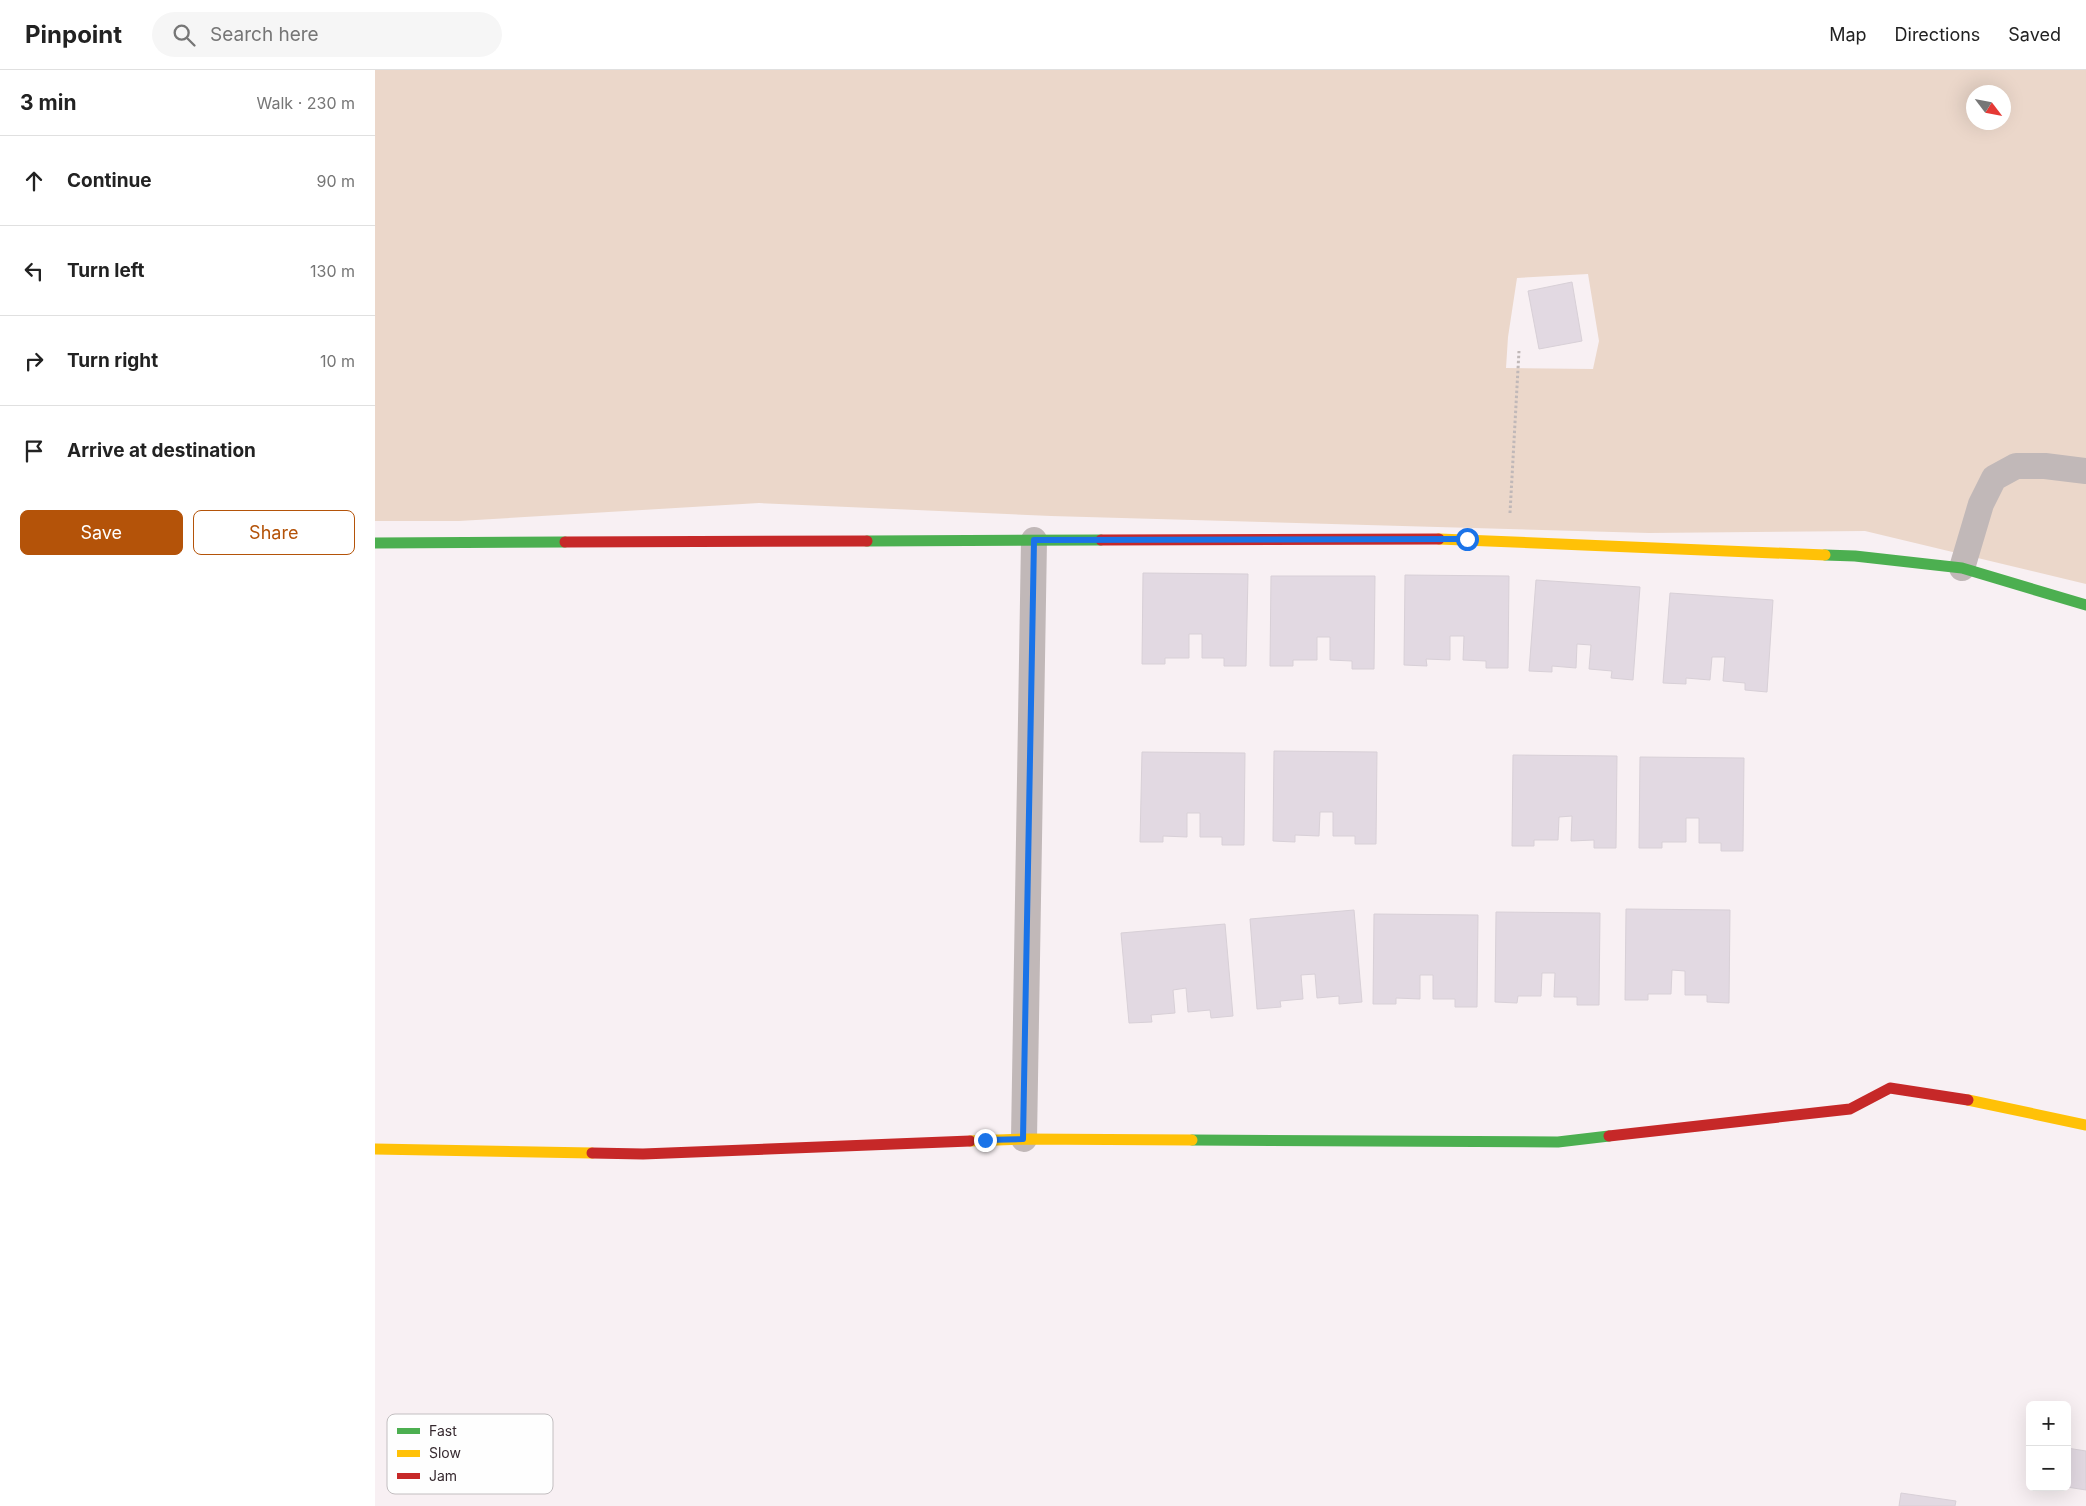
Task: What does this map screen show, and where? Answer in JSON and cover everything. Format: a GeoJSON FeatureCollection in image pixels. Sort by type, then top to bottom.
{"type":"FeatureCollection","features":[{"type":"Feature","properties":{"kind":"street"},"geometry":{"type":"LineString","coordinates":[[1962,568],[1981,504],[1994,478],[2016,466],[2045,466],[2086,471]]}},
{"type":"Feature","properties":{"kind":"street"},"geometry":{"type":"LineString","coordinates":[[375,543],[1467,539],[1855,556],[1962,568],[2086,604]]}},
{"type":"Feature","properties":{"kind":"street"},"geometry":{"type":"LineString","coordinates":[[1023,1139],[1034,540]]}},
{"type":"Feature","properties":{"kind":"street"},"geometry":{"type":"LineString","coordinates":[[375,1149],[643,1154],[1023,1139],[1558,1142],[1849,1109],[1890,1088],[1955,1097],[2086,1125]]}},
{"type":"Feature","properties":{"kind":"path"},"geometry":{"type":"LineString","coordinates":[[1508,541],[1519,351]]}},
{"type":"Feature","properties":{"kind":"shaded area"},"geometry":{"type":"Polygon","coordinates":[[[375,70],[2086,70],[2086,584],[1865,531],[1649,533],[1051,516],[759,503],[459,521],[375,521],[375,70]],[[1588,274],[1517,278],[1508,337],[1506,368],[1593,369],[1599,341],[1588,274]]]}},
{"type":"Feature","properties":{"kind":"building"},"geometry":{"type":"Polygon","coordinates":[[[1572,282],[1582,341],[1539,349],[1528,291],[1572,282]]]}},
{"type":"Feature","properties":{"kind":"building"},"geometry":{"type":"Polygon","coordinates":[[[1143,573],[1248,574],[1246,666],[1224,666],[1224,658],[1202,658],[1202,634],[1189,634],[1189,658],[1165,658],[1165,664],[1142,664],[1143,573]]]}},
{"type":"Feature","properties":{"kind":"building"},"geometry":{"type":"Polygon","coordinates":[[[1405,575],[1509,576],[1508,668],[1486,668],[1486,661],[1463,660],[1464,636],[1450,636],[1450,660],[1426,659],[1427,666],[1404,665],[1405,575]]]}},
{"type":"Feature","properties":{"kind":"building"},"geometry":{"type":"Polygon","coordinates":[[[1271,576],[1375,576],[1374,669],[1352,669],[1352,661],[1330,660],[1330,637],[1317,637],[1317,660],[1293,660],[1293,666],[1270,666],[1271,576]]]}},
{"type":"Feature","properties":{"kind":"building"},"geometry":{"type":"Polygon","coordinates":[[[1536,580],[1640,587],[1633,680],[1611,678],[1612,671],[1589,669],[1591,645],[1577,644],[1576,668],[1552,666],[1552,672],[1529,671],[1536,580]]]}},
{"type":"Feature","properties":{"kind":"building"},"geometry":{"type":"Polygon","coordinates":[[[1670,593],[1773,600],[1767,692],[1745,690],[1745,683],[1723,681],[1725,657],[1712,657],[1710,680],[1686,678],[1686,684],[1663,683],[1670,593]]]}},
{"type":"Feature","properties":{"kind":"building"},"geometry":{"type":"Polygon","coordinates":[[[1274,751],[1377,752],[1376,844],[1355,844],[1355,836],[1333,836],[1333,812],[1320,812],[1319,836],[1295,835],[1295,842],[1273,841],[1274,751]]]}},
{"type":"Feature","properties":{"kind":"building"},"geometry":{"type":"Polygon","coordinates":[[[1142,752],[1245,753],[1244,845],[1222,845],[1222,837],[1200,837],[1200,813],[1187,813],[1187,837],[1163,836],[1163,842],[1140,842],[1142,752]]]}},
{"type":"Feature","properties":{"kind":"building"},"geometry":{"type":"Polygon","coordinates":[[[1513,755],[1617,756],[1616,848],[1594,848],[1594,840],[1571,841],[1572,816],[1559,817],[1558,840],[1534,840],[1534,846],[1512,846],[1513,755]]]}},
{"type":"Feature","properties":{"kind":"building"},"geometry":{"type":"Polygon","coordinates":[[[1640,757],[1744,758],[1743,851],[1721,851],[1721,843],[1699,843],[1699,818],[1686,818],[1686,842],[1662,842],[1662,848],[1639,848],[1640,757]]]}},
{"type":"Feature","properties":{"kind":"building"},"geometry":{"type":"Polygon","coordinates":[[[1626,909],[1730,910],[1729,1003],[1707,1002],[1707,995],[1685,995],[1685,971],[1672,970],[1671,994],[1648,994],[1648,1000],[1625,1000],[1626,909]]]}},
{"type":"Feature","properties":{"kind":"building"},"geometry":{"type":"Polygon","coordinates":[[[1354,910],[1362,1002],[1339,1004],[1339,996],[1317,998],[1315,974],[1301,975],[1303,999],[1280,1001],[1281,1007],[1257,1009],[1250,919],[1354,910]]]}},
{"type":"Feature","properties":{"kind":"building"},"geometry":{"type":"Polygon","coordinates":[[[1496,912],[1600,913],[1599,1005],[1577,1005],[1577,997],[1554,997],[1555,973],[1542,973],[1541,996],[1518,996],[1517,1003],[1495,1002],[1496,912]]]}},
{"type":"Feature","properties":{"kind":"building"},"geometry":{"type":"Polygon","coordinates":[[[1374,914],[1478,915],[1477,1007],[1455,1007],[1455,999],[1433,999],[1433,975],[1420,975],[1420,999],[1396,998],[1396,1004],[1373,1004],[1374,914]]]}},
{"type":"Feature","properties":{"kind":"building"},"geometry":{"type":"Polygon","coordinates":[[[1225,924],[1233,1016],[1211,1018],[1210,1010],[1188,1012],[1186,988],[1173,990],[1175,1013],[1151,1015],[1152,1022],[1129,1023],[1121,933],[1225,924]]]}},
{"type":"Feature","properties":{"kind":"building"},"geometry":{"type":"Polygon","coordinates":[[[2071,1449],[2086,1451],[2086,1490],[2071,1488],[2071,1449]]]}},
{"type":"Feature","properties":{"kind":"building"},"geometry":{"type":"Polygon","coordinates":[[[1901,1493],[1956,1501],[1955,1506],[1899,1506],[1901,1493]]]}},
{"type":"Feature","properties":{"kind":"traffic: fast"},"geometry":{"type":"LineString","coordinates":[[867,541],[1101,540]]}},
{"type":"Feature","properties":{"kind":"traffic: fast"},"geometry":{"type":"LineString","coordinates":[[375,543],[565,542]]}},
{"type":"Feature","properties":{"kind":"traffic: fast"},"geometry":{"type":"LineString","coordinates":[[1825,555],[1855,556],[1962,568],[2086,605]]}},
{"type":"Feature","properties":{"kind":"traffic: fast"},"geometry":{"type":"LineString","coordinates":[[1192,1140],[1558,1142],[1609,1136]]}},
{"type":"Feature","properties":{"kind":"traffic: slow"},"geometry":{"type":"LineString","coordinates":[[1439,539],[1825,555]]}},
{"type":"Feature","properties":{"kind":"traffic: slow"},"geometry":{"type":"LineString","coordinates":[[1968,1100],[2086,1125]]}},
{"type":"Feature","properties":{"kind":"traffic: slow"},"geometry":{"type":"LineString","coordinates":[[970,1141],[1024,1139],[1192,1140]]}},
{"type":"Feature","properties":{"kind":"traffic: slow"},"geometry":{"type":"LineString","coordinates":[[375,1149],[592,1153]]}},
{"type":"Feature","properties":{"kind":"traffic: jam"},"geometry":{"type":"LineString","coordinates":[[1101,540],[1439,539]]}},
{"type":"Feature","properties":{"kind":"traffic: jam"},"geometry":{"type":"LineString","coordinates":[[565,542],[867,541]]}},
{"type":"Feature","properties":{"kind":"traffic: jam"},"geometry":{"type":"LineString","coordinates":[[1609,1136],[1850,1109],[1890,1088],[1968,1100]]}},
{"type":"Feature","properties":{"kind":"traffic: jam"},"geometry":{"type":"LineString","coordinates":[[592,1153],[643,1154],[970,1141]]}},
{"type":"Feature","properties":{"kind":"route"},"geometry":{"type":"LineString","coordinates":[[985,1140],[1023,1139],[1034,540],[1467,539]]}}]}
